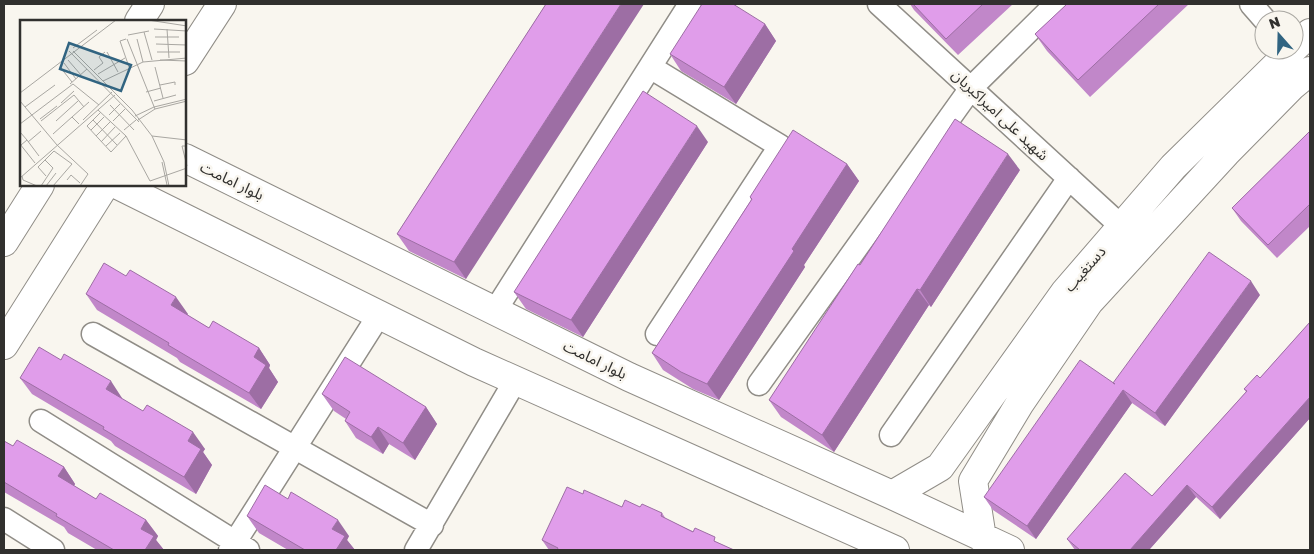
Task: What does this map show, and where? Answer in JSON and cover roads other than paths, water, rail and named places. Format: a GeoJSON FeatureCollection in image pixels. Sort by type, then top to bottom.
{"type":"FeatureCollection","features":[{"type":"Feature","properties":{"kind":"street"},"geometry":{"type":"LineString","coordinates":[[140,20],[150,4]]}},
{"type":"Feature","properties":{"kind":"street"},"geometry":{"type":"LineString","coordinates":[[186,59],[222,4]]}},
{"type":"Feature","properties":{"kind":"street"},"geometry":{"type":"LineString","coordinates":[[494,311],[690,4]]}},
{"type":"Feature","properties":{"kind":"street","name":"شهید علی امیراکبریان"},"geometry":{"type":"LineString","coordinates":[[879,4],[1122,227]]}},
{"type":"Feature","properties":{"kind":"street"},"geometry":{"type":"LineString","coordinates":[[759,384],[971,88],[1056,4]]}},
{"type":"Feature","properties":{"kind":"street","name":"دستغیب"},"geometry":{"type":"LineString","coordinates":[[892,495],[940,467],[1065,292],[1173,167],[1281,60]]}},
{"type":"Feature","properties":{"kind":"street"},"geometry":{"type":"LineString","coordinates":[[650,67],[780,146],[657,334]]}},
{"type":"Feature","properties":{"kind":"street","name":"دستغیب"},"geometry":{"type":"LineString","coordinates":[[972,480],[1020,402],[1089,302],[1226,153],[1310,70]]}},
{"type":"Feature","properties":{"kind":"street","name":"بلوار امامت"},"geometry":{"type":"LineString","coordinates":[[186,158],[629,377],[1010,550]]}},
{"type":"Feature","properties":{"kind":"street"},"geometry":{"type":"LineString","coordinates":[[891,435],[1069,178]]}},
{"type":"Feature","properties":{"kind":"street"},"geometry":{"type":"LineString","coordinates":[[4,242],[39,186]]}},
{"type":"Feature","properties":{"kind":"street"},"geometry":{"type":"LineString","coordinates":[[4,344],[104,186]]}},
{"type":"Feature","properties":{"kind":"street"},"geometry":{"type":"LineString","coordinates":[[120,186],[474,362],[895,550]]}},
{"type":"Feature","properties":{"kind":"street"},"geometry":{"type":"LineString","coordinates":[[41,421],[238,548],[296,448],[379,315]]}},
{"type":"Feature","properties":{"kind":"street"},"geometry":{"type":"LineString","coordinates":[[93,334],[432,525]]}},
{"type":"Feature","properties":{"kind":"street"},"geometry":{"type":"LineString","coordinates":[[416,550],[515,381]]}},
{"type":"Feature","properties":{"kind":"street"},"geometry":{"type":"LineString","coordinates":[[940,467],[943,480],[948,484],[956,486],[966,485],[972,480]]}},
{"type":"Feature","properties":{"kind":"street"},"geometry":{"type":"LineString","coordinates":[[972,480],[982,538]]}},
{"type":"Feature","properties":{"kind":"street"},"geometry":{"type":"LineString","coordinates":[[4,519],[53,550]]}}]}
